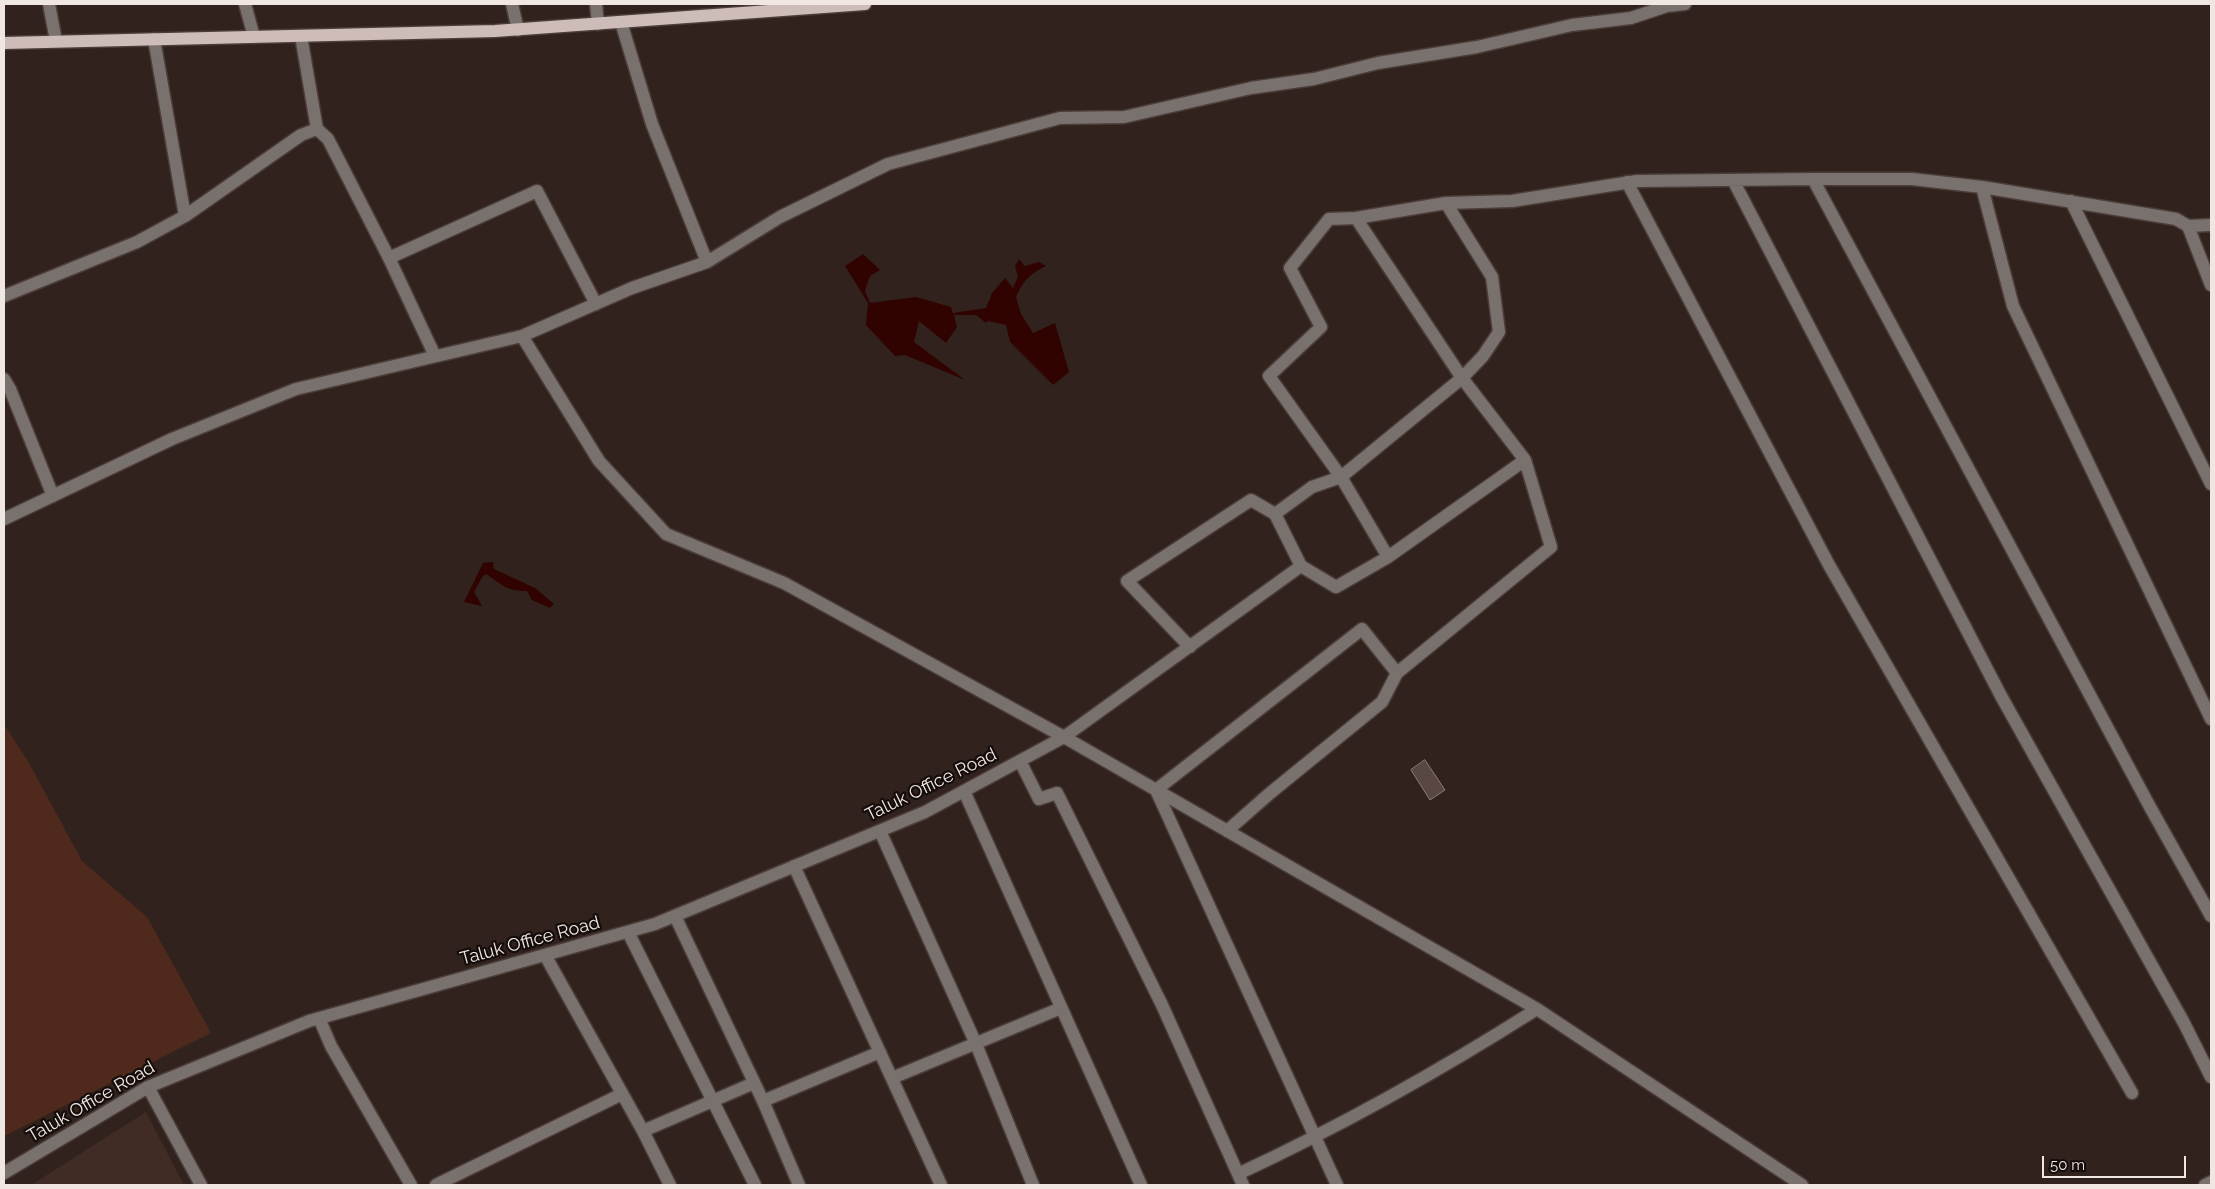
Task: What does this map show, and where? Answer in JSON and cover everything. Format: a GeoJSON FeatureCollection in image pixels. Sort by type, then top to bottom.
{"type":"FeatureCollection","features":[{"type":"Feature","properties":{"kind":"main road"},"geometry":{"type":"LineString","coordinates":[[4,43],[518,30],[621,22],[736,8],[865,4]]}},
{"type":"Feature","properties":{"kind":"street"},"geometry":{"type":"LineString","coordinates":[[49,4],[56,41]]}},
{"type":"Feature","properties":{"kind":"street"},"geometry":{"type":"LineString","coordinates":[[245,4],[254,37]]}},
{"type":"Feature","properties":{"kind":"street"},"geometry":{"type":"LineString","coordinates":[[512,4],[518,30]]}},
{"type":"Feature","properties":{"kind":"street"},"geometry":{"type":"LineString","coordinates":[[596,4],[598,24]]}},
{"type":"Feature","properties":{"kind":"street"},"geometry":{"type":"LineString","coordinates":[[4,519],[172,440],[296,389],[522,336],[632,288],[707,262],[780,217],[888,164],[1060,118],[1124,118],[1251,88],[1314,79],[1378,63],[1477,47],[1572,25],[1631,18],[1667,6],[1686,4]]}},
{"type":"Feature","properties":{"kind":"street"},"geometry":{"type":"LineString","coordinates":[[621,22],[652,124],[707,262]]}},
{"type":"Feature","properties":{"kind":"street"},"geometry":{"type":"LineString","coordinates":[[301,36],[317,129],[328,139],[389,258],[435,356]]}},
{"type":"Feature","properties":{"kind":"street"},"geometry":{"type":"LineString","coordinates":[[154,39],[185,216]]}},
{"type":"Feature","properties":{"kind":"street"},"geometry":{"type":"LineString","coordinates":[[4,296],[136,242],[185,216],[301,135],[317,129]]}},
{"type":"Feature","properties":{"kind":"street"},"geometry":{"type":"LineString","coordinates":[[1813,179],[2145,798],[2211,916]]}},
{"type":"Feature","properties":{"kind":"street"},"geometry":{"type":"LineString","coordinates":[[1388,557],[1341,477],[1269,376],[1321,327],[1290,268],[1329,219],[1356,218],[1446,203],[1512,201],[1627,182],[1912,179],[1982,187],[2071,201],[2176,219],[2188,226],[2211,225]]}},
{"type":"Feature","properties":{"kind":"street"},"geometry":{"type":"LineString","coordinates":[[1733,180],[2001,696],[2184,1023],[2211,1077]]}},
{"type":"Feature","properties":{"kind":"street"},"geometry":{"type":"LineString","coordinates":[[1627,182],[1829,565],[2132,1093]]}},
{"type":"Feature","properties":{"kind":"street"},"geometry":{"type":"LineString","coordinates":[[1982,187],[2013,306],[2211,719]]}},
{"type":"Feature","properties":{"kind":"street"},"geometry":{"type":"LineString","coordinates":[[389,258],[537,191],[596,304]]}},
{"type":"Feature","properties":{"kind":"street"},"geometry":{"type":"LineString","coordinates":[[2071,201],[2211,484]]}},
{"type":"Feature","properties":{"kind":"street"},"geometry":{"type":"LineString","coordinates":[[1275,514],[1312,487],[1341,477],[1462,378],[1484,356],[1499,332],[1492,277],[1446,203]]}},
{"type":"Feature","properties":{"kind":"street"},"geometry":{"type":"LineString","coordinates":[[1227,831],[1269,794],[1382,702],[1397,673],[1551,546],[1525,460],[1462,378],[1356,218]]}},
{"type":"Feature","properties":{"kind":"street"},"geometry":{"type":"LineString","coordinates":[[2188,226],[2211,285]]}},
{"type":"Feature","properties":{"kind":"street"},"geometry":{"type":"LineString","coordinates":[[522,336],[599,461],[666,534],[784,583],[1064,737],[1537,1009],[1802,1185]]}},
{"type":"Feature","properties":{"kind":"street"},"geometry":{"type":"LineString","coordinates":[[4,379],[53,496]]}},
{"type":"Feature","properties":{"kind":"street"},"geometry":{"type":"LineString","coordinates":[[1190,647],[1127,581],[1251,500],[1275,514],[1301,566],[1336,587],[1388,557],[1525,460]]}},
{"type":"Feature","properties":{"kind":"street","name":"Taluk Office Road"},"geometry":{"type":"LineString","coordinates":[[4,1173],[148,1087],[319,1018],[628,932],[675,916],[925,812],[1064,737],[1301,566]]}},
{"type":"Feature","properties":{"kind":"street"},"geometry":{"type":"LineString","coordinates":[[1156,790],[1362,629],[1397,673]]}},
{"type":"Feature","properties":{"kind":"street"},"geometry":{"type":"LineString","coordinates":[[1020,761],[1039,799],[1057,793],[1162,1005],[1241,1180],[1477,1047],[1537,1009]]}},
{"type":"Feature","properties":{"kind":"street"},"geometry":{"type":"LineString","coordinates":[[1156,790],[1337,1185]]}},
{"type":"Feature","properties":{"kind":"street"},"geometry":{"type":"LineString","coordinates":[[964,791],[1141,1185]]}},
{"type":"Feature","properties":{"kind":"street"},"geometry":{"type":"LineString","coordinates":[[880,831],[976,1044],[1033,1185]]}},
{"type":"Feature","properties":{"kind":"street"},"geometry":{"type":"LineString","coordinates":[[794,866],[941,1185]]}},
{"type":"Feature","properties":{"kind":"street"},"geometry":{"type":"LineString","coordinates":[[675,916],[763,1101],[799,1185]]}},
{"type":"Feature","properties":{"kind":"street"},"geometry":{"type":"LineString","coordinates":[[628,932],[755,1185]]}},
{"type":"Feature","properties":{"kind":"street"},"geometry":{"type":"LineString","coordinates":[[545,955],[643,1131],[670,1185]]}},
{"type":"Feature","properties":{"kind":"street"},"geometry":{"type":"LineString","coordinates":[[892,1078],[1061,1008]]}},
{"type":"Feature","properties":{"kind":"street"},"geometry":{"type":"LineString","coordinates":[[319,1018],[331,1046],[411,1185]]}},
{"type":"Feature","properties":{"kind":"street"},"geometry":{"type":"LineString","coordinates":[[763,1101],[880,1052]]}},
{"type":"Feature","properties":{"kind":"street"},"geometry":{"type":"LineString","coordinates":[[643,1131],[754,1083]]}},
{"type":"Feature","properties":{"kind":"street"},"geometry":{"type":"LineString","coordinates":[[148,1087],[201,1185]]}},
{"type":"Feature","properties":{"kind":"street"},"geometry":{"type":"LineString","coordinates":[[436,1185],[622,1094]]}},
{"type":"Feature","properties":{"kind":"street"},"geometry":{"type":"LineString","coordinates":[[2205,1185],[2211,1182]]}},
{"type":"Feature","properties":{"kind":"shaded area"},"geometry":{"type":"Polygon","coordinates":[[[863,254],[880,270],[870,276],[865,291],[870,303],[916,297],[951,307],[953,313],[986,308],[992,293],[1005,278],[1013,288],[1018,276],[1015,266],[1019,259],[1025,266],[1039,262],[1046,266],[1028,278],[1016,297],[1021,314],[1033,333],[1055,323],[1069,372],[1053,385],[1010,342],[1006,325],[988,321],[986,323],[976,315],[954,315],[957,327],[946,343],[919,321],[914,342],[965,380],[905,355],[895,356],[866,325],[868,303],[845,266],[863,254]]]}},
{"type":"Feature","properties":{"kind":"shaded area"},"geometry":{"type":"Polygon","coordinates":[[[493,562],[494,569],[535,588],[554,604],[550,608],[532,600],[527,591],[509,589],[486,574],[474,592],[482,606],[464,602],[483,563],[493,562]]]}},
{"type":"Feature","properties":{"kind":"shaded area"},"geometry":{"type":"Polygon","coordinates":[[[4,724],[29,763],[82,861],[147,917],[211,1033],[4,1136],[4,724]]]}},
{"type":"Feature","properties":{"kind":"shaded area"},"geometry":{"type":"Polygon","coordinates":[[[146,1112],[184,1185],[31,1185],[146,1112]]]}},
{"type":"Feature","properties":{"kind":"building"},"geometry":{"type":"Polygon","coordinates":[[[1425,760],[1445,790],[1430,800],[1411,770],[1425,760]]]}}]}
